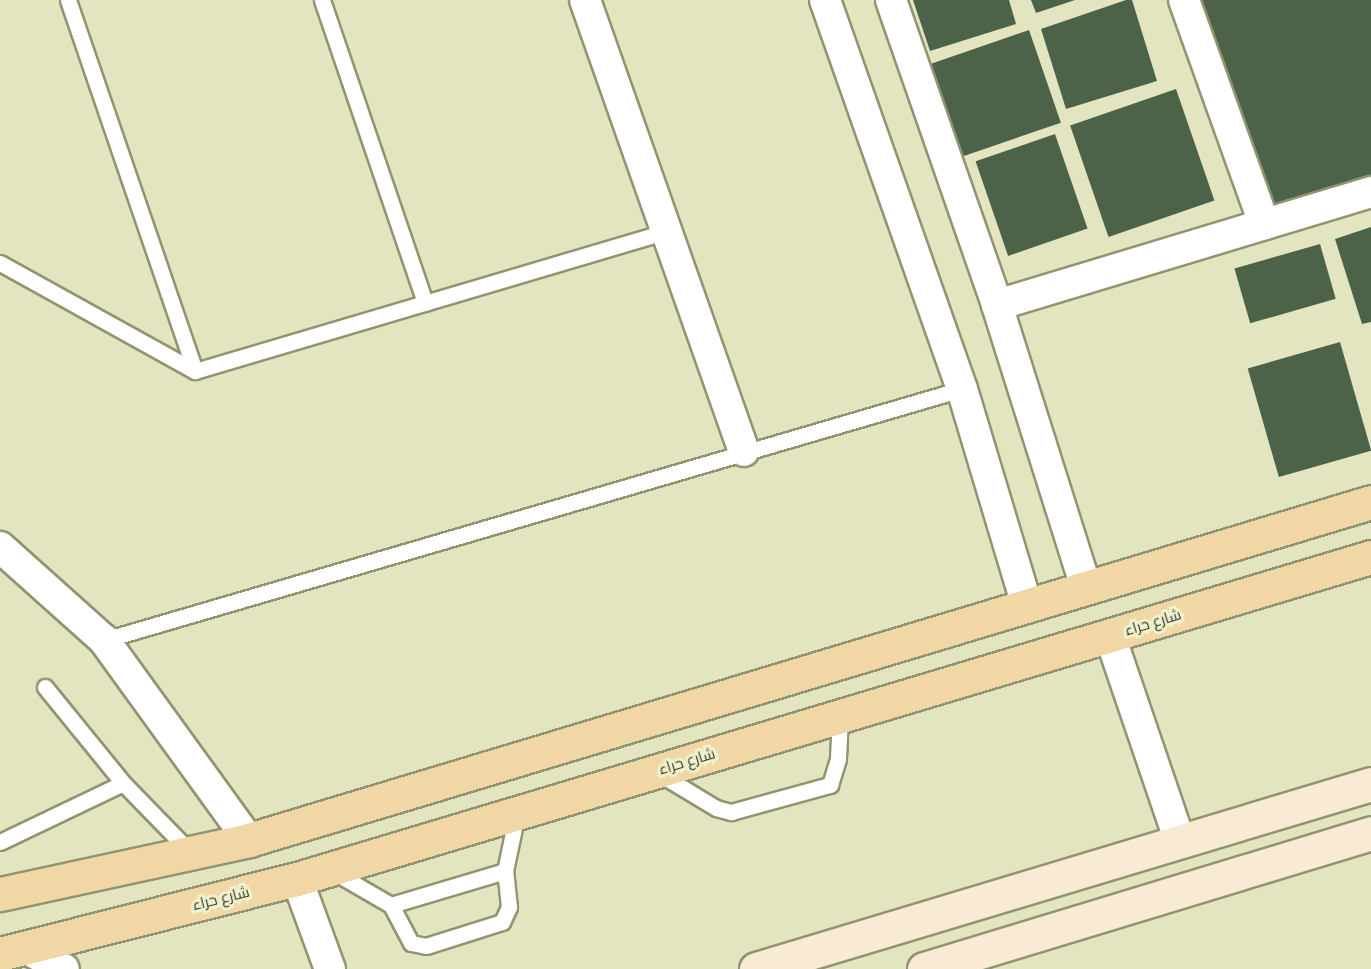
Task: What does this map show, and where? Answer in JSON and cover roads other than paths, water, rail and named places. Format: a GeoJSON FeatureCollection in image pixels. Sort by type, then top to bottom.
{"type":"FeatureCollection","features":[{"type":"Feature","properties":{"kind":"main road"},"geometry":{"type":"LineString","coordinates":[[0,894],[249,840],[1371,502]]}},
{"type":"Feature","properties":{"kind":"main road","name":"شارع حراء"},"geometry":{"type":"LineString","coordinates":[[13,951],[297,879],[1371,557]]}},
{"type":"Feature","properties":{"kind":"street"},"geometry":{"type":"LineString","coordinates":[[585,0],[744,451]]}},
{"type":"Feature","properties":{"kind":"street"},"geometry":{"type":"LineString","coordinates":[[825,0],[962,390],[1027,606]]}},
{"type":"Feature","properties":{"kind":"street"},"geometry":{"type":"LineString","coordinates":[[891,0],[997,305],[1086,588]]}},
{"type":"Feature","properties":{"kind":"street"},"geometry":{"type":"LineString","coordinates":[[1184,0],[1264,224]]}},
{"type":"Feature","properties":{"kind":"street"},"geometry":{"type":"LineString","coordinates":[[997,305],[1371,192]]}},
{"type":"Feature","properties":{"kind":"street"},"geometry":{"type":"LineString","coordinates":[[0,547],[104,640],[249,840]]}},
{"type":"Feature","properties":{"kind":"street"},"geometry":{"type":"LineString","coordinates":[[1110,636],[1180,842]]}},
{"type":"Feature","properties":{"kind":"street"},"geometry":{"type":"LineString","coordinates":[[756,969],[1371,784]]}},
{"type":"Feature","properties":{"kind":"street"},"geometry":{"type":"LineString","coordinates":[[924,969],[1371,833]]}},
{"type":"Feature","properties":{"kind":"street"},"geometry":{"type":"LineString","coordinates":[[297,879],[330,969]]}},
{"type":"Feature","properties":{"kind":"street"},"geometry":{"type":"LineString","coordinates":[[13,951],[64,969]]}},
{"type":"Feature","properties":{"kind":"lane"},"geometry":{"type":"LineString","coordinates":[[68,0],[195,371]]}},
{"type":"Feature","properties":{"kind":"lane"},"geometry":{"type":"LineString","coordinates":[[322,0],[425,303]]}},
{"type":"Feature","properties":{"kind":"lane"},"geometry":{"type":"LineString","coordinates":[[0,263],[195,371],[666,231]]}},
{"type":"Feature","properties":{"kind":"lane"},"geometry":{"type":"LineString","coordinates":[[104,640],[744,451],[962,390]]}},
{"type":"Feature","properties":{"kind":"lane"},"geometry":{"type":"LineString","coordinates":[[45,687],[123,783],[191,853]]}},
{"type":"Feature","properties":{"kind":"lane"},"geometry":{"type":"LineString","coordinates":[[656,772],[716,808],[731,812],[830,785],[838,758],[840,717]]}},
{"type":"Feature","properties":{"kind":"lane"},"geometry":{"type":"LineString","coordinates":[[0,843],[123,783]]}},
{"type":"Feature","properties":{"kind":"lane"},"geometry":{"type":"LineString","coordinates":[[330,869],[391,904],[411,944],[426,946],[502,922],[509,907],[505,871],[516,814]]}},
{"type":"Feature","properties":{"kind":"lane"},"geometry":{"type":"LineString","coordinates":[[391,904],[505,871]]}}]}
